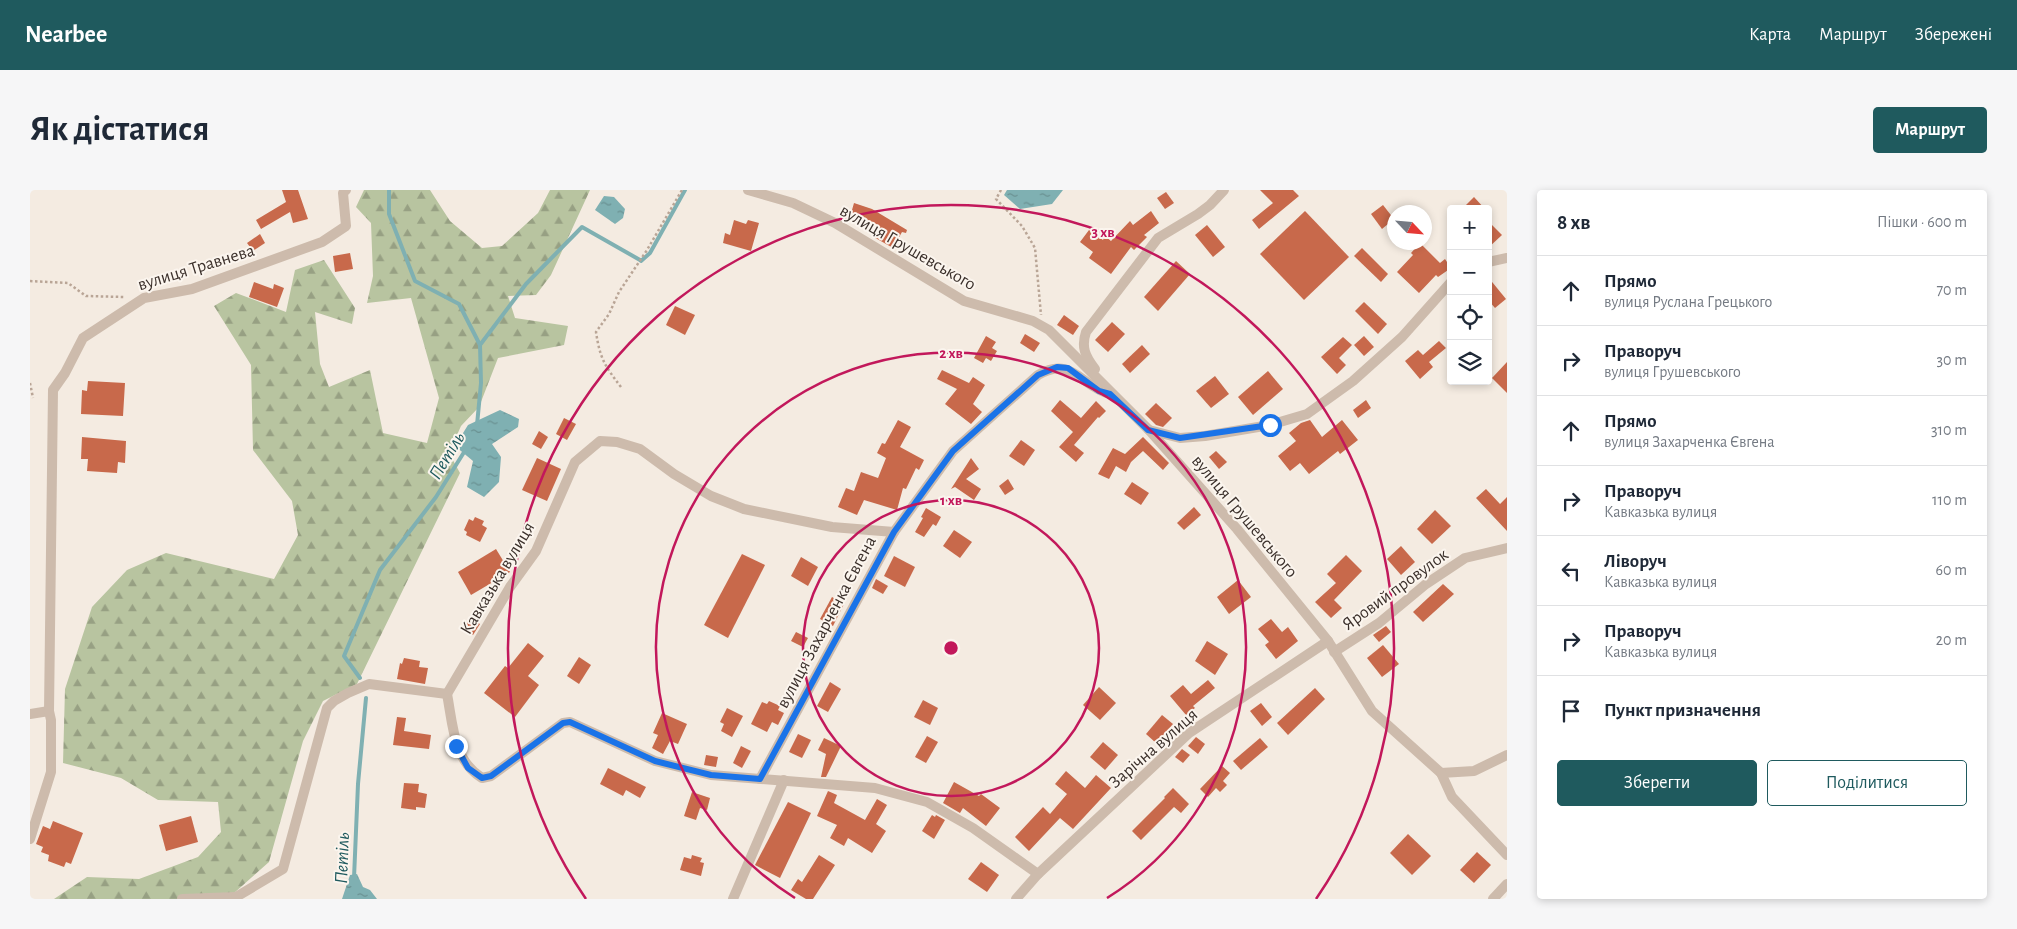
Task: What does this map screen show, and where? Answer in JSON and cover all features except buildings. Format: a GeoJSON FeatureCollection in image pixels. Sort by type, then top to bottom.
{"type":"FeatureCollection","features":[{"type":"Feature","properties":{"kind":"street","name":"вулиця Травнева"},"geometry":{"type":"LineString","coordinates":[[30,839],[51,772],[51,720],[49,711],[53,390],[65,373],[83,338],[144,298],[192,289],[322,242],[346,226],[343,193],[346,190]]}},
{"type":"Feature","properties":{"kind":"street","name":"вулиця Грушевського"},"geometry":{"type":"LineString","coordinates":[[748,190],[793,203],[835,224],[964,301],[1026,318],[1048,330],[1148,430],[1237,529],[1328,641],[1372,711],[1441,773]]}},
{"type":"Feature","properties":{"kind":"street"},"geometry":{"type":"LineString","coordinates":[[1110,394],[1105,382],[1087,360],[1083,350],[1083,340],[1086,332],[1158,238],[1204,209],[1224,190]]}},
{"type":"Feature","properties":{"kind":"street"},"geometry":{"type":"LineString","coordinates":[[1492,261],[1507,258]]}},
{"type":"Feature","properties":{"kind":"street"},"geometry":{"type":"LineString","coordinates":[[1148,430],[1180,438],[1197,437],[1270,425],[1307,414],[1354,381],[1402,336],[1447,286]]}},
{"type":"Feature","properties":{"kind":"street","name":"вулиця Захарченка Євгена"},"geometry":{"type":"LineString","coordinates":[[760,779],[894,532],[953,451],[1038,375],[1057,367],[1068,368],[1099,391],[1110,394]]}},
{"type":"Feature","properties":{"kind":"street","name":"Кавказька вулиця"},"geometry":{"type":"LineString","coordinates":[[447,694],[510,587],[536,551],[575,462],[600,441],[617,442],[640,450],[674,474],[711,496],[744,509],[832,527],[894,532]]}},
{"type":"Feature","properties":{"kind":"street","name":"Яровий провулок"},"geometry":{"type":"LineString","coordinates":[[1334,652],[1379,622],[1426,584],[1465,558],[1507,548]]}},
{"type":"Feature","properties":{"kind":"street","name":"Зарічна вулиця"},"geometry":{"type":"LineString","coordinates":[[1016,899],[1038,874],[1189,733],[1328,641]]}},
{"type":"Feature","properties":{"kind":"street"},"geometry":{"type":"LineString","coordinates":[[182,899],[236,898],[283,869],[327,708],[334,701],[369,684],[447,694],[456,746],[461,758],[468,768],[482,778],[491,776],[563,723],[570,722],[655,761],[711,775],[875,788],[927,802],[973,828],[1038,874]]}},
{"type":"Feature","properties":{"kind":"street"},"geometry":{"type":"LineString","coordinates":[[30,714],[49,711]]}},
{"type":"Feature","properties":{"kind":"street"},"geometry":{"type":"LineString","coordinates":[[1507,755],[1474,771],[1441,773],[1452,797],[1507,855]]}},
{"type":"Feature","properties":{"kind":"street"},"geometry":{"type":"LineString","coordinates":[[733,899],[784,780]]}},
{"type":"Feature","properties":{"kind":"street"},"geometry":{"type":"LineString","coordinates":[[1493,899],[1507,884]]}},
{"type":"Feature","properties":{"kind":"path"},"geometry":{"type":"LineString","coordinates":[[621,386],[606,367],[599,354],[596,332],[609,314],[619,292],[647,250],[682,190]]}},
{"type":"Feature","properties":{"kind":"path"},"geometry":{"type":"LineString","coordinates":[[1001,190],[996,199],[1022,226],[1035,248],[1042,326]]}},
{"type":"Feature","properties":{"kind":"path"},"geometry":{"type":"LineString","coordinates":[[30,281],[68,283],[86,296],[144,298]]}},
{"type":"Feature","properties":{"kind":"path"},"geometry":{"type":"LineString","coordinates":[[30,383],[33,398]]}},
{"type":"Feature","properties":{"kind":"green space"},"geometry":{"type":"Polygon","coordinates":[[[364,190],[430,190],[450,221],[482,248],[502,246],[538,213],[550,190],[590,190],[551,275],[536,295],[508,296],[515,318],[568,326],[564,345],[498,358],[479,407],[461,426],[449,453],[460,473],[357,684],[323,701],[303,741],[269,862],[233,894],[233,899],[54,899],[87,877],[139,879],[198,857],[221,832],[218,802],[158,800],[121,778],[63,763],[65,689],[92,607],[127,570],[166,553],[274,579],[298,535],[292,501],[253,450],[251,365],[214,306],[236,293],[286,312],[295,270],[324,260],[355,308],[352,324],[315,312],[320,364],[329,387],[370,370],[383,433],[427,443],[439,398],[411,298],[367,303],[373,276],[371,223],[356,207],[364,190]]]}},
{"type":"Feature","properties":{"kind":"water"},"geometry":{"type":"Polygon","coordinates":[[[1007,190],[1063,190],[1052,204],[1020,209],[1004,195],[1007,190]]]}},
{"type":"Feature","properties":{"kind":"water"},"geometry":{"type":"Polygon","coordinates":[[[604,196],[614,197],[625,209],[623,218],[615,224],[595,210],[604,196]]]}},
{"type":"Feature","properties":{"kind":"water"},"geometry":{"type":"Polygon","coordinates":[[[500,410],[519,419],[518,427],[492,444],[501,457],[499,482],[484,497],[467,487],[473,461],[455,446],[468,425],[500,410]]]}},
{"type":"Feature","properties":{"kind":"water"},"geometry":{"type":"Polygon","coordinates":[[[357,874],[363,887],[370,890],[377,899],[342,899],[350,875],[357,874]]]}},
{"type":"Feature","properties":{"kind":"waterway","name":"Петіль"},"geometry":{"type":"LineString","coordinates":[[389,190],[389,214],[415,281],[459,304],[480,345],[481,383],[477,425]]}},
{"type":"Feature","properties":{"kind":"waterway"},"geometry":{"type":"LineString","coordinates":[[641,261],[650,253],[685,190]]}},
{"type":"Feature","properties":{"kind":"waterway"},"geometry":{"type":"LineString","coordinates":[[480,345],[526,284],[582,227],[640,260]]}},
{"type":"Feature","properties":{"kind":"waterway","name":"Петіль"},"geometry":{"type":"LineString","coordinates":[[360,678],[344,656],[380,570],[436,497],[466,449]]}},
{"type":"Feature","properties":{"kind":"waterway","name":"Петіль"},"geometry":{"type":"LineString","coordinates":[[354,878],[358,784],[366,698]]}},
{"type":"Feature","properties":{"kind":"route"},"geometry":{"type":"LineString","coordinates":[[456,746],[468,768],[482,778],[491,776],[563,723],[570,722],[655,761],[711,775],[760,779],[894,532],[953,451],[1038,375],[1046,370],[1057,367],[1068,368],[1099,391],[1110,394],[1148,430],[1180,438],[1205,436],[1270,425]]}}]}
